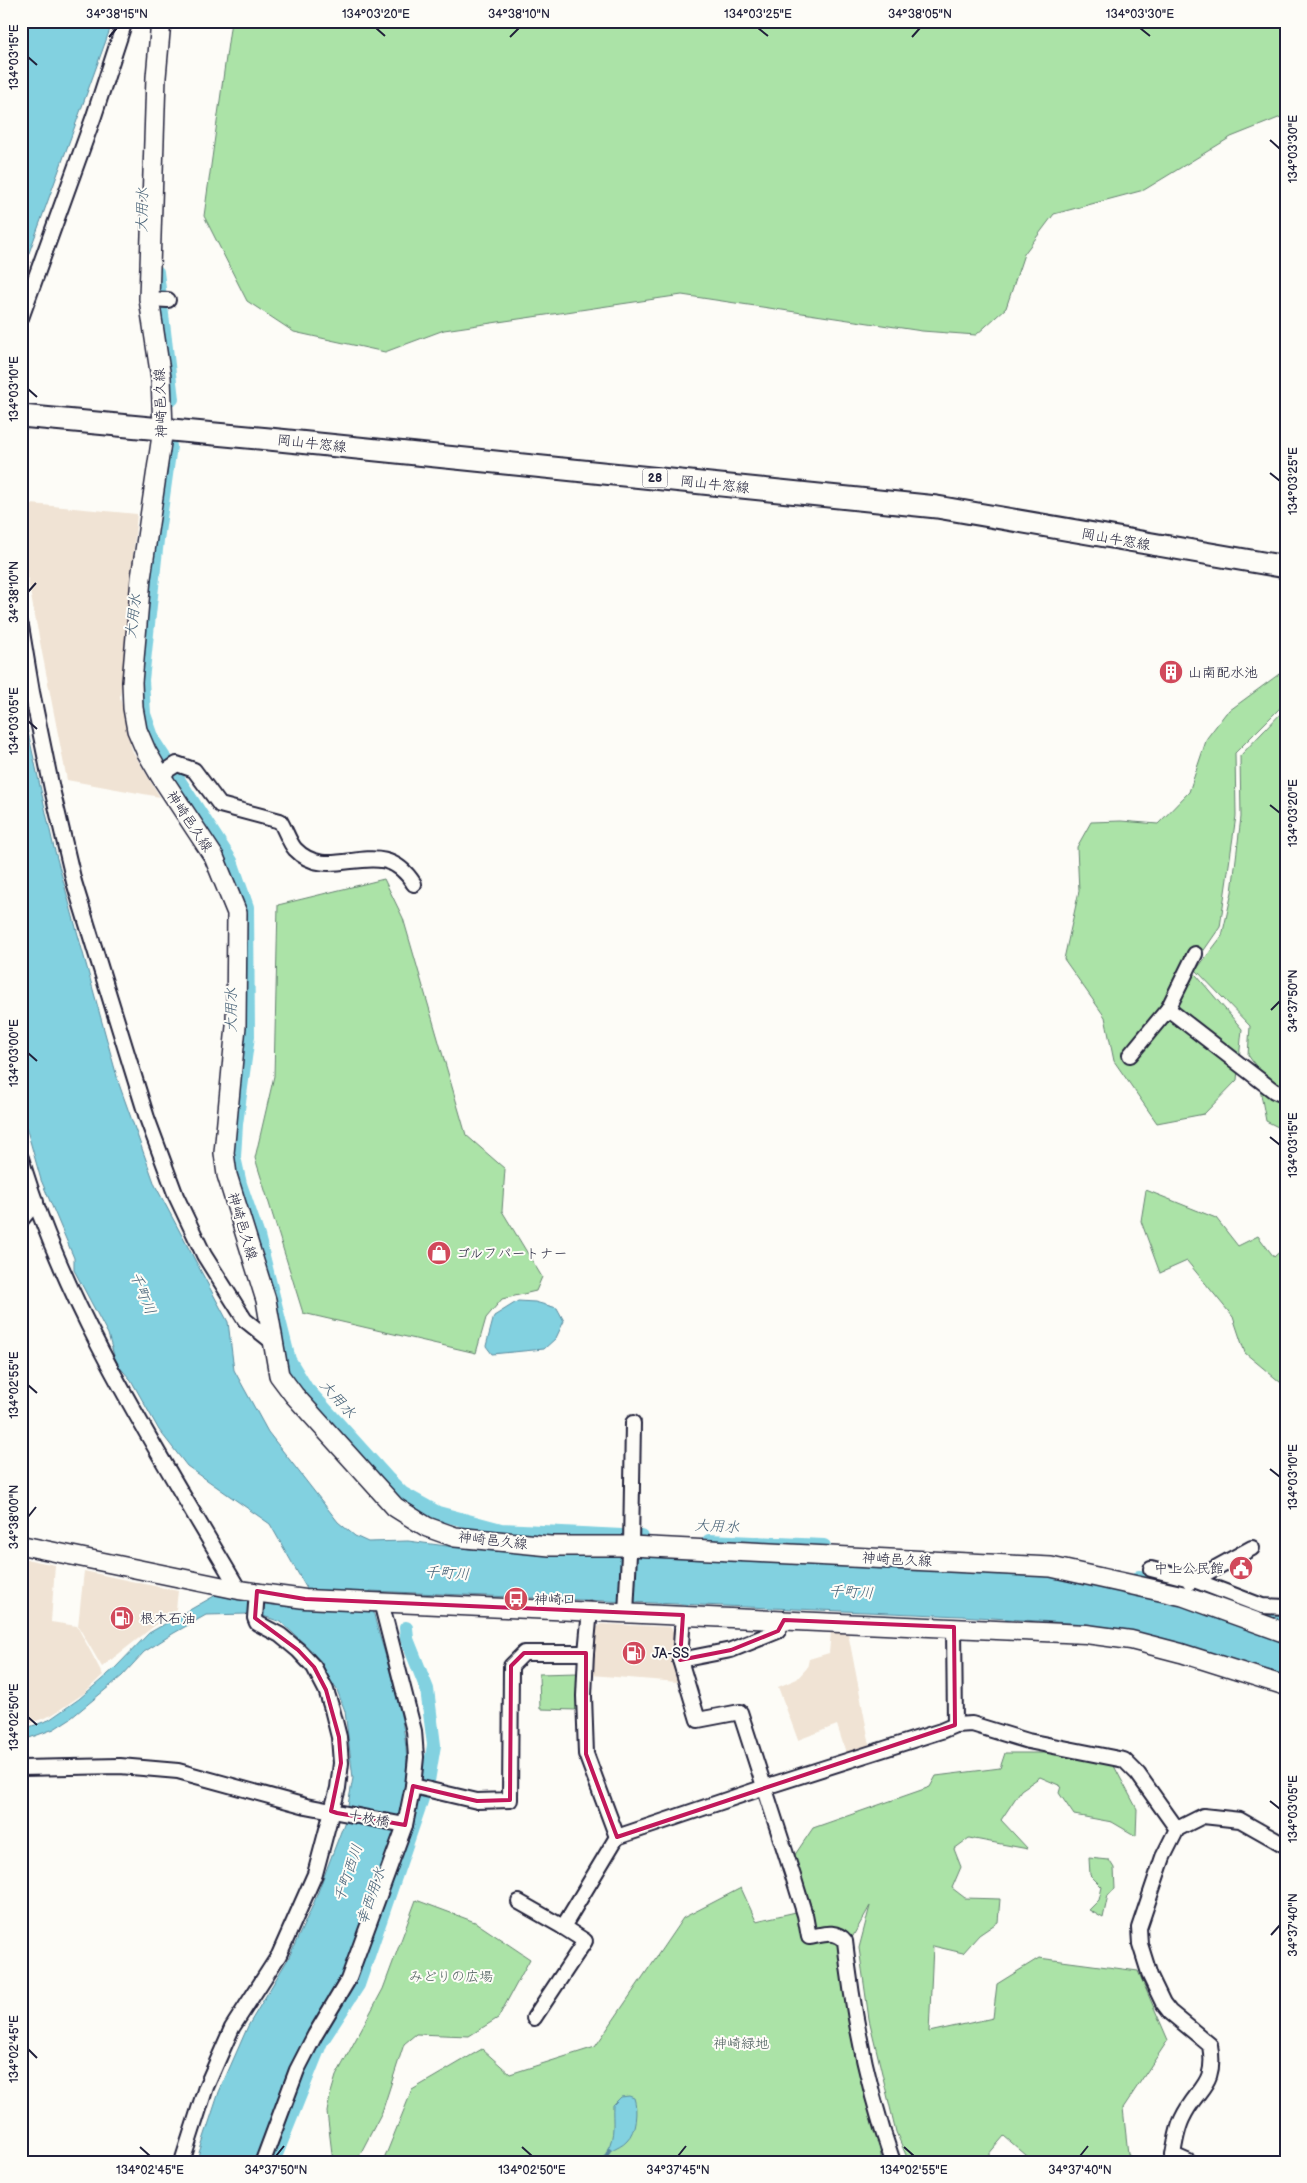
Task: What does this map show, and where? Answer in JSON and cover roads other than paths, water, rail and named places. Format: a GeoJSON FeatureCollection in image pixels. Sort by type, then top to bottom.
{"type":"FeatureCollection","features":[{"type":"Feature","properties":{"kind":"main road","name":"神崎邑久線"},"geometry":{"type":"LineString","coordinates":[[161,21],[156,78],[149,299],[161,378],[163,429],[141,578],[132,682],[133,708],[137,730],[160,776],[214,857],[237,913],[236,1026],[224,1153],[227,1175],[266,1300],[280,1375],[294,1395],[395,1507],[427,1527],[455,1537],[541,1545],[631,1543],[1051,1567],[1188,1587],[1286,1633]]}},
{"type":"Feature","properties":{"kind":"main road","name":"岡山牛窓線"},"geometry":{"type":"LineString","coordinates":[[21,416],[936,508],[1286,567]]}},
{"type":"Feature","properties":{"kind":"street"},"geometry":{"type":"LineString","coordinates":[[21,318],[98,107],[125,21]]}},
{"type":"Feature","properties":{"kind":"street"},"geometry":{"type":"LineString","coordinates":[[149,299],[168,300]]}},
{"type":"Feature","properties":{"kind":"street"},"geometry":{"type":"LineString","coordinates":[[21,626],[32,692],[52,789],[74,882],[147,1118],[176,1196],[204,1255],[244,1320],[275,1344]]}},
{"type":"Feature","properties":{"kind":"street"},"geometry":{"type":"LineString","coordinates":[[160,776],[177,764],[194,770],[220,806],[280,821],[295,848],[312,859],[332,864],[378,858],[396,863],[407,872],[414,884]]}},
{"type":"Feature","properties":{"kind":"street"},"geometry":{"type":"LineString","coordinates":[[1130,1054],[1168,1009],[1195,954]]}},
{"type":"Feature","properties":{"kind":"street"},"geometry":{"type":"LineString","coordinates":[[1168,1009],[1274,1091],[1286,1096]]}},
{"type":"Feature","properties":{"kind":"street"},"geometry":{"type":"LineString","coordinates":[[21,1158],[69,1286],[103,1353],[239,1590]]}},
{"type":"Feature","properties":{"kind":"street"},"geometry":{"type":"LineString","coordinates":[[21,1220],[36,1202]]}},
{"type":"Feature","properties":{"kind":"street"},"geometry":{"type":"LineString","coordinates":[[626,1609],[631,1543],[633,1423]]}},
{"type":"Feature","properties":{"kind":"street"},"geometry":{"type":"LineString","coordinates":[[21,1545],[256,1595],[377,1602],[590,1610],[626,1609],[683,1615],[1086,1634],[1131,1640],[1181,1653],[1286,1686]]}},
{"type":"Feature","properties":{"kind":"street"},"geometry":{"type":"LineString","coordinates":[[1188,1587],[1252,1548]]}},
{"type":"Feature","properties":{"kind":"street"},"geometry":{"type":"LineString","coordinates":[[1151,1569],[1188,1587],[1262,1606],[1286,1607]]}},
{"type":"Feature","properties":{"kind":"street"},"geometry":{"type":"LineString","coordinates":[[182,2162],[206,2087],[232,2028],[279,1955],[315,1874],[334,1812],[338,1788],[341,1763],[339,1737],[326,1690],[314,1667],[298,1650],[280,1636],[257,1623],[255,1618],[256,1595]]}},
{"type":"Feature","properties":{"kind":"street"},"geometry":{"type":"LineString","coordinates":[[263,2161],[297,2070],[315,2034],[348,1980],[403,1824],[421,1788],[414,1731],[377,1602]]}},
{"type":"Feature","properties":{"kind":"street"},"geometry":{"type":"LineString","coordinates":[[590,1610],[584,1696],[586,1754],[617,1837]]}},
{"type":"Feature","properties":{"kind":"street"},"geometry":{"type":"LineString","coordinates":[[683,1615],[680,1660],[698,1720],[740,1712],[805,1915],[809,1937],[834,1933],[845,1941],[851,1999],[882,2132],[893,2162]]}},
{"type":"Feature","properties":{"kind":"street"},"geometry":{"type":"LineString","coordinates":[[680,1660],[731,1650],[778,1631],[784,1620]]}},
{"type":"Feature","properties":{"kind":"street"},"geometry":{"type":"LineString","coordinates":[[954,1627],[955,1725]]}},
{"type":"Feature","properties":{"kind":"street"},"geometry":{"type":"LineString","coordinates":[[421,1788],[477,1801],[510,1800],[511,1666],[524,1653],[586,1653]]}},
{"type":"Feature","properties":{"kind":"street"},"geometry":{"type":"LineString","coordinates":[[563,1927],[617,1837],[765,1787],[941,1732],[955,1725],[972,1724],[1028,1741],[1124,1760],[1138,1774],[1177,1829]]}},
{"type":"Feature","properties":{"kind":"street","name":"十枚橋"},"geometry":{"type":"LineString","coordinates":[[21,1768],[120,1766],[178,1771],[334,1812],[403,1824]]}},
{"type":"Feature","properties":{"kind":"street"},"geometry":{"type":"LineString","coordinates":[[1189,2162],[1172,2158],[1181,2120],[1210,2076],[1213,2066],[1210,2044],[1170,2012],[1163,2003],[1150,1976],[1140,1944],[1139,1928],[1163,1857],[1177,1829],[1203,1816],[1240,1820],[1286,1846]]}},
{"type":"Feature","properties":{"kind":"street"},"geometry":{"type":"LineString","coordinates":[[519,1902],[585,1941],[534,2018]]}},
{"type":"Feature","properties":{"kind":"water"},"geometry":{"type":"Polygon","coordinates":[[[21,21],[113,21],[21,275],[21,21]]]}},
{"type":"Feature","properties":{"kind":"water"},"geometry":{"type":"Polygon","coordinates":[[[21,701],[53,844],[119,1084],[155,1185],[228,1322],[234,1370],[268,1432],[338,1522],[355,1536],[368,1542],[408,1541],[470,1549],[1044,1571],[1172,1600],[1286,1639],[1286,1675],[1149,1635],[1085,1624],[961,1616],[370,1591],[372,1606],[404,1730],[407,1768],[403,1811],[341,1982],[257,2162],[196,2162],[219,2092],[248,2026],[288,1959],[313,1905],[345,1821],[353,1778],[345,1711],[337,1690],[311,1650],[281,1622],[263,1616],[248,1614],[206,1615],[144,1652],[122,1676],[71,1718],[54,1729],[21,1741],[21,1730],[49,1720],[79,1699],[115,1668],[149,1633],[216,1595],[264,1604],[312,1609],[307,1589],[270,1524],[187,1466],[159,1430],[131,1380],[116,1363],[108,1334],[74,1270],[74,1258],[41,1180],[21,1109],[21,701]]]}},
{"type":"Feature","properties":{"kind":"water"},"geometry":{"type":"Polygon","coordinates":[[[518,1301],[535,1302],[557,1308],[564,1321],[556,1338],[544,1349],[492,1354],[486,1346],[494,1316],[518,1301]]]}},
{"type":"Feature","properties":{"kind":"water"},"geometry":{"type":"Polygon","coordinates":[[[629,2096],[634,2098],[636,2108],[632,2132],[624,2143],[610,2151],[607,2150],[613,2134],[613,2105],[621,2097],[629,2096]]]}},
{"type":"Feature","properties":{"kind":"waterway","name":"大用水"},"geometry":{"type":"LineString","coordinates":[[157,272],[172,399]]}},
{"type":"Feature","properties":{"kind":"waterway","name":"大用水"},"geometry":{"type":"LineString","coordinates":[[170,446],[157,540],[142,680],[144,714],[154,742],[231,861],[247,907],[248,1036],[236,1124],[234,1157],[240,1184],[258,1236],[289,1360],[306,1388],[387,1478],[402,1493],[438,1513],[501,1530],[642,1537]]}},
{"type":"Feature","properties":{"kind":"waterway","name":"大用水"},"geometry":{"type":"LineString","coordinates":[[709,1541],[824,1546]]}},
{"type":"Feature","properties":{"kind":"waterway","name":"大用水"},"geometry":{"type":"LineString","coordinates":[[1139,1577],[1186,1586],[1230,1600],[1261,1614],[1286,1615]]}},
{"type":"Feature","properties":{"kind":"waterway","name":"幸西用水"},"geometry":{"type":"LineString","coordinates":[[273,2162],[321,2042],[358,1985],[428,1781],[434,1745],[427,1689],[407,1639],[406,1628]]}},
{"type":"Feature","properties":{"kind":"waterway"},"geometry":{"type":"LineString","coordinates":[[604,2162],[609,2150]]}},
{"type":"Feature","properties":{"kind":"place","name":"山南配水池"},"geometry":{"type":"Point","coordinates":[1171,672]}},
{"type":"Feature","properties":{"kind":"place","name":"ゴルフパートナー"},"geometry":{"type":"Point","coordinates":[439,1253]}},
{"type":"Feature","properties":{"kind":"place","name":"中上公民館"},"geometry":{"type":"Point","coordinates":[1241,1568]}},
{"type":"Feature","properties":{"kind":"place","name":"神崎口"},"geometry":{"type":"Point","coordinates":[516,1599]}},
{"type":"Feature","properties":{"kind":"place","name":"根木石油"},"geometry":{"type":"Point","coordinates":[122,1618]}},
{"type":"Feature","properties":{"kind":"place","name":"JA-SS"},"geometry":{"type":"Point","coordinates":[634,1653]}},
{"type":"Feature","properties":{"kind":"water label","name":"千町川"},"geometry":{"type":"Point","coordinates":[143,1293]}},
{"type":"Feature","properties":{"kind":"water label","name":"千町川"},"geometry":{"type":"Point","coordinates":[447,1573]}},
{"type":"Feature","properties":{"kind":"water label","name":"千町川"},"geometry":{"type":"Point","coordinates":[851,1592]}},
{"type":"Feature","properties":{"kind":"water label","name":"千町西川"},"geometry":{"type":"Point","coordinates":[348,1873]}},
{"type":"Feature","properties":{"kind":"park label","name":"みどりの広場"},"geometry":{"type":"Point","coordinates":[451,1976]}},
{"type":"Feature","properties":{"kind":"park label","name":"神崎緑地"},"geometry":{"type":"Point","coordinates":[741,2043]}}]}
